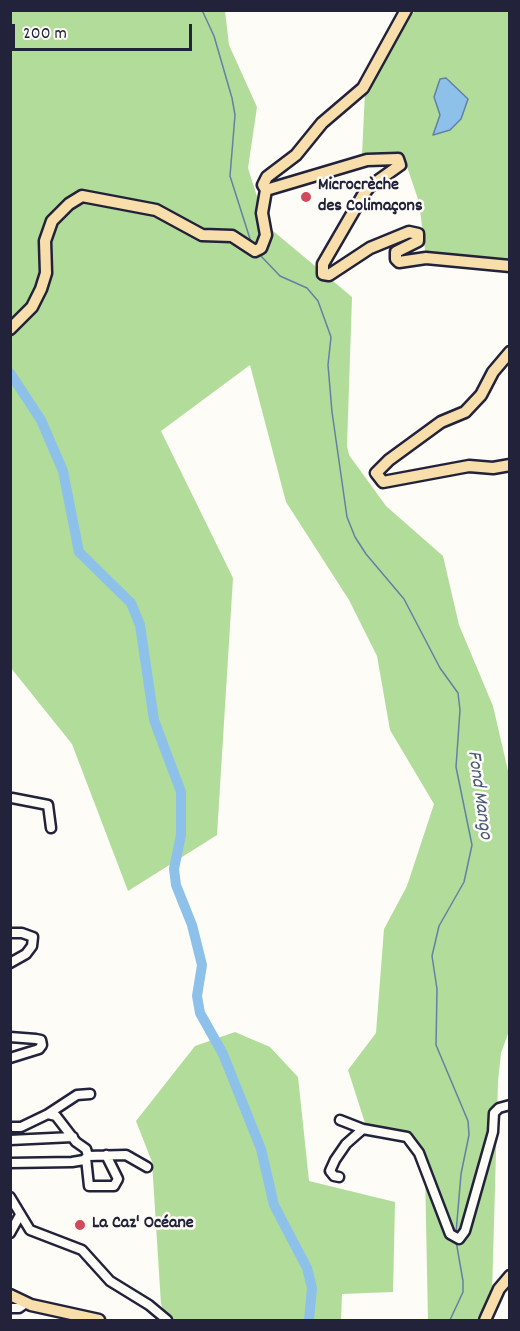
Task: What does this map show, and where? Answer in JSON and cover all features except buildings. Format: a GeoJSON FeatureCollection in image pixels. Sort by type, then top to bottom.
{"type":"FeatureCollection","features":[{"type":"Feature","properties":{"kind":"main road"},"geometry":{"type":"LineString","coordinates":[[10,329],[32,307],[41,289],[46,273],[45,241],[52,221],[69,204],[82,196],[156,210],[202,235],[232,236],[255,251],[261,248],[266,235],[262,213],[266,190],[263,185],[267,177],[296,155],[322,123],[363,88],[406,10]]}},
{"type":"Feature","properties":{"kind":"main road"},"geometry":{"type":"LineString","coordinates":[[266,190],[367,160],[398,159],[401,162],[400,165],[369,187],[363,195],[323,264],[323,274],[329,275],[370,248],[409,232],[418,234],[418,241],[396,252],[396,259],[399,262],[426,258],[510,266]]}},
{"type":"Feature","properties":{"kind":"main road"},"geometry":{"type":"LineString","coordinates":[[510,352],[493,372],[481,395],[465,412],[441,423],[389,460],[376,473],[383,482],[469,466],[493,468],[510,465]]}},
{"type":"Feature","properties":{"kind":"main road"},"geometry":{"type":"LineString","coordinates":[[485,1320],[499,1289],[510,1276]]}},
{"type":"Feature","properties":{"kind":"main road"},"geometry":{"type":"LineString","coordinates":[[10,1295],[26,1303],[99,1320]]}},
{"type":"Feature","properties":{"kind":"street"},"geometry":{"type":"LineString","coordinates":[[11,799],[48,805],[51,828]]}},
{"type":"Feature","properties":{"kind":"street"},"geometry":{"type":"LineString","coordinates":[[10,933],[22,933],[33,937],[26,954],[10,963]]}},
{"type":"Feature","properties":{"kind":"street"},"geometry":{"type":"LineString","coordinates":[[10,1037],[41,1040],[42,1046],[10,1058]]}},
{"type":"Feature","properties":{"kind":"street"},"geometry":{"type":"LineString","coordinates":[[10,1127],[21,1127],[48,1114],[77,1095],[90,1094]]}},
{"type":"Feature","properties":{"kind":"street"},"geometry":{"type":"LineString","coordinates":[[340,1120],[363,1129],[408,1137],[414,1143],[450,1234],[454,1239],[459,1239],[465,1231],[493,1132],[494,1113],[510,1105]]}},
{"type":"Feature","properties":{"kind":"street"},"geometry":{"type":"LineString","coordinates":[[48,1114],[56,1116],[86,1149],[89,1186],[114,1186],[118,1179],[106,1155]]}},
{"type":"Feature","properties":{"kind":"street"},"geometry":{"type":"LineString","coordinates":[[339,1177],[334,1176],[330,1171],[335,1160],[346,1143],[363,1129]]}},
{"type":"Feature","properties":{"kind":"street"},"geometry":{"type":"LineString","coordinates":[[10,1140],[73,1137]]}},
{"type":"Feature","properties":{"kind":"street"},"geometry":{"type":"LineString","coordinates":[[10,1163],[58,1163],[87,1157],[126,1155],[147,1167]]}},
{"type":"Feature","properties":{"kind":"street"},"geometry":{"type":"LineString","coordinates":[[10,1197],[30,1230],[82,1250],[110,1281],[149,1305],[167,1320]]}},
{"type":"Feature","properties":{"kind":"street"},"geometry":{"type":"LineString","coordinates":[[10,1233],[20,1215]]}},
{"type":"Feature","properties":{"kind":"street"},"geometry":{"type":"LineString","coordinates":[[10,1308],[19,1308],[26,1303]]}},
{"type":"Feature","properties":{"kind":"green space"},"geometry":{"type":"Polygon","coordinates":[[[10,11],[225,11],[229,45],[257,107],[248,168],[266,225],[352,297],[347,446],[349,455],[386,506],[443,556],[459,625],[493,706],[509,775],[509,1031],[501,1053],[498,1081],[492,1293],[476,1320],[428,1320],[425,1170],[406,1137],[365,1123],[348,1070],[376,1033],[384,929],[407,886],[434,804],[390,730],[377,656],[349,600],[286,502],[250,365],[161,431],[233,578],[217,835],[128,891],[72,744],[11,668],[10,11]]]}},
{"type":"Feature","properties":{"kind":"green space"},"geometry":{"type":"Polygon","coordinates":[[[415,11],[509,11],[509,266],[426,258],[419,202],[403,155],[362,155],[365,92],[401,27],[415,11]]]}},
{"type":"Feature","properties":{"kind":"green space"},"geometry":{"type":"Polygon","coordinates":[[[235,1032],[270,1047],[298,1077],[309,1181],[395,1202],[393,1292],[342,1294],[341,1320],[167,1320],[161,1304],[152,1162],[136,1121],[195,1046],[235,1032]]]}},
{"type":"Feature","properties":{"kind":"water"},"geometry":{"type":"Polygon","coordinates":[[[446,78],[468,99],[461,119],[450,130],[433,135],[440,115],[434,97],[440,79],[446,78]]]}},
{"type":"Feature","properties":{"kind":"waterway","name":"Fond Mango"},"geometry":{"type":"LineString","coordinates":[[202,10],[214,36],[232,98],[235,115],[230,176],[251,242]]}},
{"type":"Feature","properties":{"kind":"waterway","name":"Fond Mango"},"geometry":{"type":"LineString","coordinates":[[259,254],[280,276],[307,288],[318,301],[331,337],[328,365],[332,412],[347,517],[355,537],[366,554],[404,599],[440,668],[458,693],[460,710],[456,767],[472,845],[464,882],[439,926],[432,956],[437,989],[436,1045],[468,1121],[469,1135],[461,1174],[456,1233]]}},
{"type":"Feature","properties":{"kind":"waterway"},"geometry":{"type":"LineString","coordinates":[[10,373],[41,420],[63,471],[79,552],[131,603],[140,625],[154,720],[181,792],[181,835],[174,869],[176,885],[192,925],[202,965],[197,996],[200,1013],[223,1054],[261,1149],[274,1205],[307,1268],[312,1288],[309,1320]]}},
{"type":"Feature","properties":{"kind":"waterway","name":"Fond Mango"},"geometry":{"type":"LineString","coordinates":[[450,1320],[463,1292],[456,1241]]}},
{"type":"Feature","properties":{"kind":"place","name":"Microcrèche des Colimaçons"},"geometry":{"type":"Point","coordinates":[306,197]}},
{"type":"Feature","properties":{"kind":"place","name":"La Caz' Océane"},"geometry":{"type":"Point","coordinates":[80,1225]}}]}
